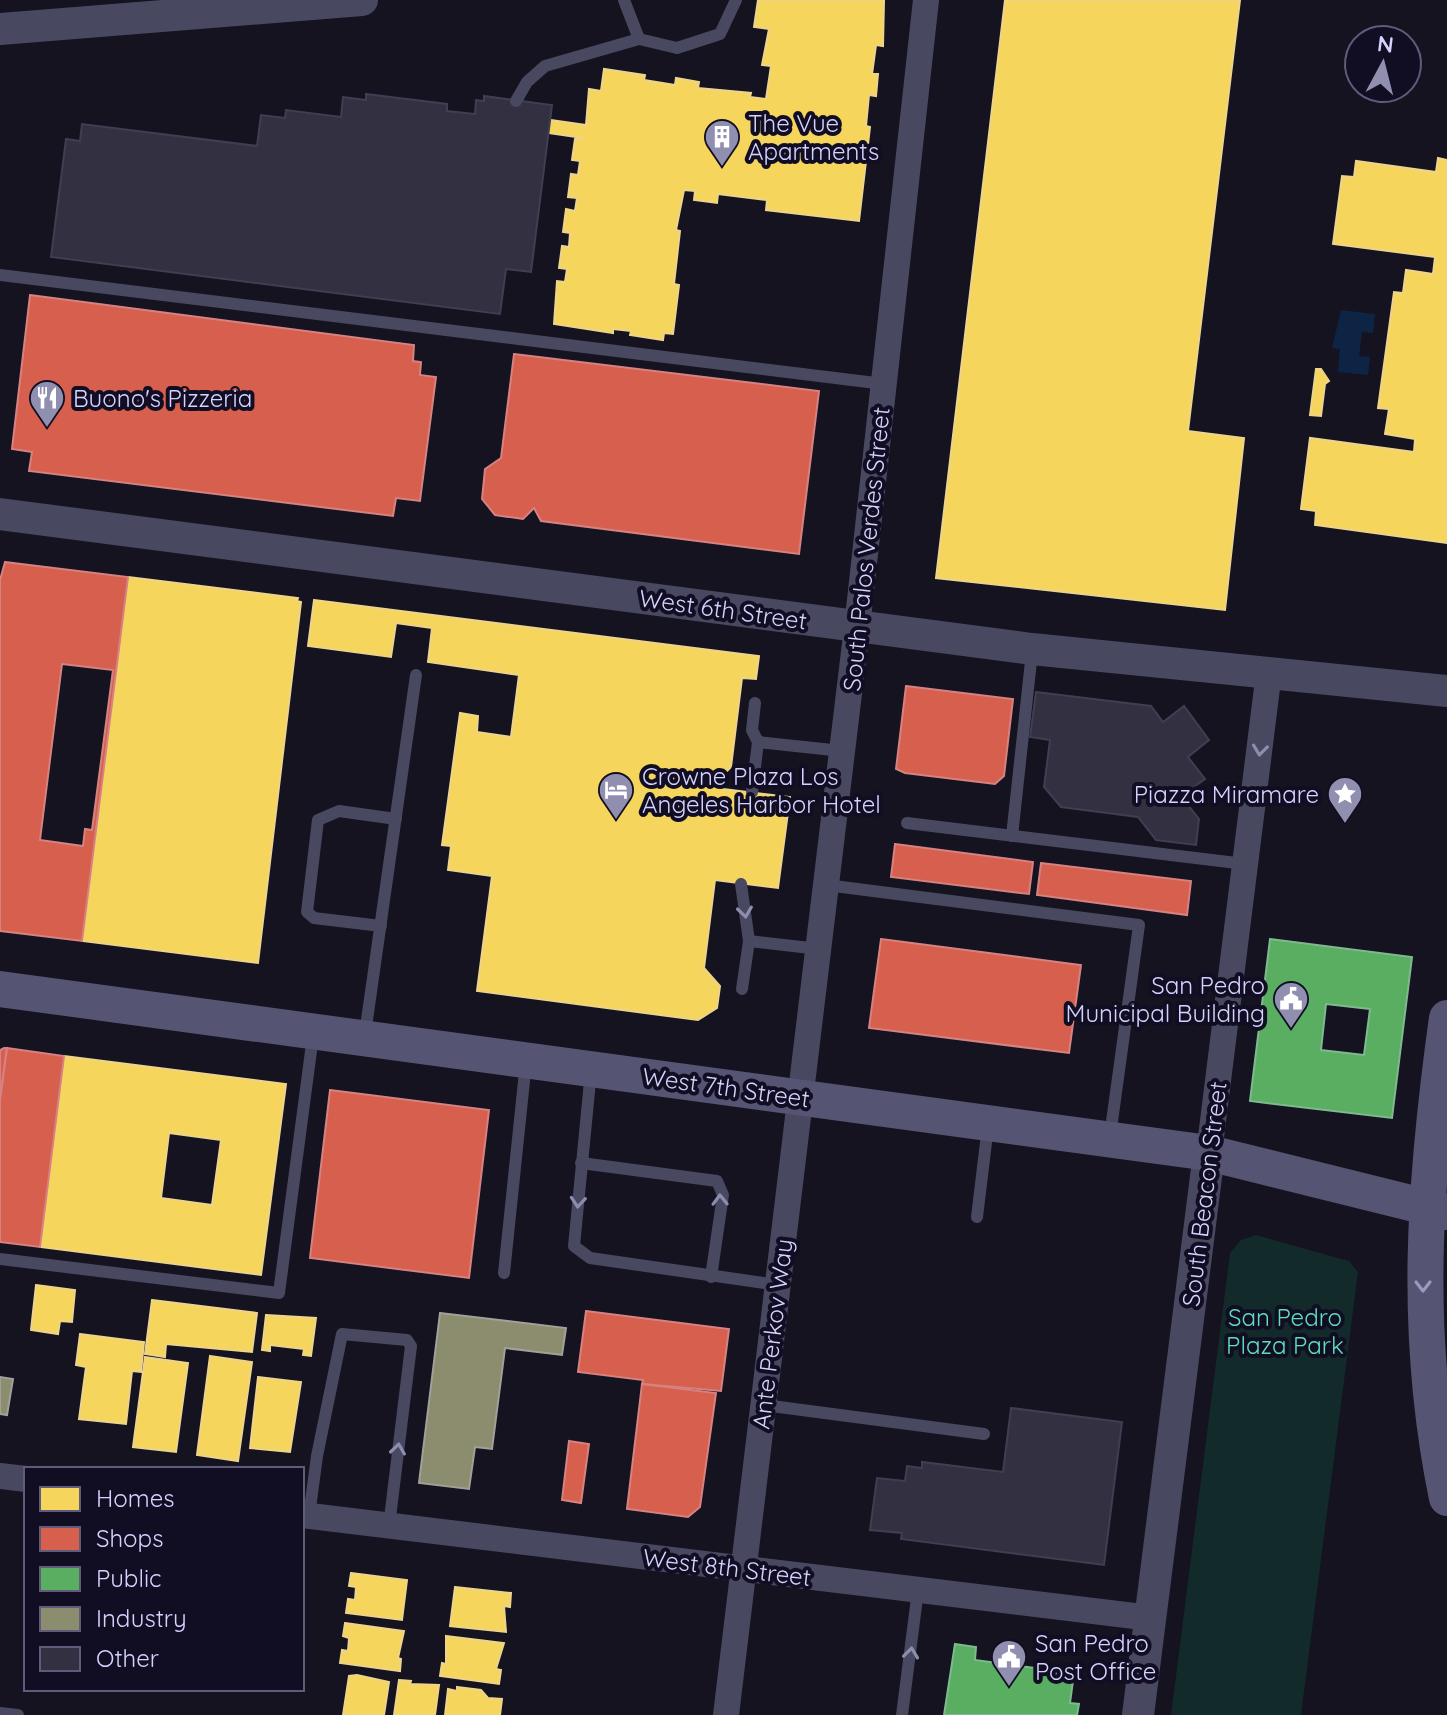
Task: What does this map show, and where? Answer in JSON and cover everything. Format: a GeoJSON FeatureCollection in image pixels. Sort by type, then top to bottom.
{"type":"FeatureCollection","features":[{"type":"Feature","properties":{"kind":"main road","name":"West 7th Street"},"geometry":{"type":"LineString","coordinates":[[0,989],[1209,1153],[1436,1210]]}},
{"type":"Feature","properties":{"kind":"main road"},"geometry":{"type":"LineString","coordinates":[[1447,1018],[1436,1210],[1423,1294],[1432,1419],[1447,1498]]}},
{"type":"Feature","properties":{"kind":"street"},"geometry":{"type":"LineString","coordinates":[[0,29],[261,5],[362,0]]}},
{"type":"Feature","properties":{"kind":"street","name":"South Palos Verdes Street"},"geometry":{"type":"LineString","coordinates":[[800,1098],[857,627],[926,0]]}},
{"type":"Feature","properties":{"kind":"street","name":"West 6th Street"},"geometry":{"type":"LineString","coordinates":[[0,514],[1032,649],[1447,691]]}},
{"type":"Feature","properties":{"kind":"street","name":"South Beacon Street"},"geometry":{"type":"LineString","coordinates":[[1138,1715],[1269,672]]}},
{"type":"Feature","properties":{"kind":"street","name":"Ante Perkov Way"},"geometry":{"type":"LineString","coordinates":[[744,1570],[800,1098]]}},
{"type":"Feature","properties":{"kind":"street"},"geometry":{"type":"LineString","coordinates":[[0,1476],[24,1479]]}},
{"type":"Feature","properties":{"kind":"street","name":"West 8th Street"},"geometry":{"type":"LineString","coordinates":[[306,1516],[1151,1618]]}},
{"type":"Feature","properties":{"kind":"street"},"geometry":{"type":"LineString","coordinates":[[726,1715],[744,1570]]}},
{"type":"Feature","properties":{"kind":"lane"},"geometry":{"type":"LineString","coordinates":[[624,0],[639,39]]}},
{"type":"Feature","properties":{"kind":"lane"},"geometry":{"type":"LineString","coordinates":[[516,101],[527,82],[545,66],[639,39],[677,48],[720,34],[736,0]]}},
{"type":"Feature","properties":{"kind":"lane"},"geometry":{"type":"LineString","coordinates":[[0,275],[884,384]]}},
{"type":"Feature","properties":{"kind":"lane"},"geometry":{"type":"LineString","coordinates":[[1012,836],[1032,649]]}},
{"type":"Feature","properties":{"kind":"lane"},"geometry":{"type":"LineString","coordinates":[[365,1037],[416,675]]}},
{"type":"Feature","properties":{"kind":"lane"},"geometry":{"type":"LineString","coordinates":[[752,792],[758,742],[752,730],[755,703]]}},
{"type":"Feature","properties":{"kind":"lane"},"geometry":{"type":"LineString","coordinates":[[758,742],[842,751]]}},
{"type":"Feature","properties":{"kind":"lane"},"geometry":{"type":"LineString","coordinates":[[381,926],[314,918],[307,912],[318,820],[339,811],[396,819]]}},
{"type":"Feature","properties":{"kind":"lane"},"geometry":{"type":"LineString","coordinates":[[907,823],[1245,864]]}},
{"type":"Feature","properties":{"kind":"lane"},"geometry":{"type":"LineString","coordinates":[[741,884],[749,941],[742,989]]}},
{"type":"Feature","properties":{"kind":"lane"},"geometry":{"type":"LineString","coordinates":[[826,885],[1139,925],[1110,1139]]}},
{"type":"Feature","properties":{"kind":"lane"},"geometry":{"type":"LineString","coordinates":[[749,941],[819,949]]}},
{"type":"Feature","properties":{"kind":"lane"},"geometry":{"type":"LineString","coordinates":[[0,1259],[279,1293],[314,1030]]}},
{"type":"Feature","properties":{"kind":"lane"},"geometry":{"type":"LineString","coordinates":[[504,1273],[527,1059]]}},
{"type":"Feature","properties":{"kind":"lane"},"geometry":{"type":"LineString","coordinates":[[591,1068],[574,1246],[590,1258],[778,1285]]}},
{"type":"Feature","properties":{"kind":"lane"},"geometry":{"type":"LineString","coordinates":[[977,1217],[988,1123]]}},
{"type":"Feature","properties":{"kind":"lane"},"geometry":{"type":"LineString","coordinates":[[581,1163],[717,1181],[723,1195],[711,1277]]}},
{"type":"Feature","properties":{"kind":"lane"},"geometry":{"type":"LineString","coordinates":[[306,1516],[342,1334],[407,1340],[411,1346],[389,1526]]}},
{"type":"Feature","properties":{"kind":"lane"},"geometry":{"type":"LineString","coordinates":[[764,1405],[984,1434]]}},
{"type":"Feature","properties":{"kind":"lane"},"geometry":{"type":"LineString","coordinates":[[902,1715],[918,1590]]}},
{"type":"Feature","properties":{"kind":"lane"},"geometry":{"type":"LineString","coordinates":[[0,1713],[18,1715]]}},
{"type":"Feature","properties":{"kind":"green space","name":"San Pedro Plaza Park"},"geometry":{"type":"Polygon","coordinates":[[[1256,1235],[1349,1261],[1358,1272],[1301,1715],[1171,1715],[1230,1253],[1241,1240],[1256,1235]]]}},
{"type":"Feature","properties":{"kind":"water"},"geometry":{"type":"Polygon","coordinates":[[[1341,310],[1375,314],[1373,333],[1362,332],[1359,356],[1370,357],[1368,375],[1338,372],[1340,349],[1332,348],[1341,310]]]}},
{"type":"Feature","properties":{"kind":"building: Homes","name":"The Vue Apartments"},"geometry":{"type":"Polygon","coordinates":[[[758,0],[884,0],[883,46],[876,45],[872,74],[878,74],[876,96],[869,95],[866,126],[870,127],[859,221],[766,210],[767,200],[718,194],[717,203],[694,200],[695,191],[684,190],[676,230],[680,231],[674,284],[679,285],[673,334],[664,333],[663,340],[630,335],[631,331],[613,329],[613,333],[554,324],[557,281],[565,282],[567,269],[559,268],[562,246],[569,247],[570,233],[563,232],[566,209],[575,211],[577,198],[568,197],[571,174],[578,175],[580,161],[572,160],[575,139],[583,138],[548,133],[550,120],[586,125],[589,89],[601,91],[604,69],[645,75],[644,80],[675,85],[676,78],[699,82],[698,88],[751,93],[750,97],[766,99],[771,66],[762,65],[769,29],[754,27],[758,0]]]}},
{"type":"Feature","properties":{"kind":"building: Homes"},"geometry":{"type":"Polygon","coordinates":[[[1005,0],[1240,0],[1188,431],[1244,438],[1225,610],[936,578],[1005,0]]]}},
{"type":"Feature","properties":{"kind":"building: Homes"},"geometry":{"type":"Polygon","coordinates":[[[1438,158],[1447,160],[1447,543],[1315,525],[1316,511],[1301,509],[1310,438],[1414,452],[1415,439],[1385,434],[1389,409],[1378,408],[1394,292],[1403,293],[1406,270],[1433,274],[1435,257],[1333,244],[1342,176],[1354,177],[1356,161],[1436,172],[1438,158]]]}},
{"type":"Feature","properties":{"kind":"building: Homes"},"geometry":{"type":"Polygon","coordinates":[[[1316,369],[1321,369],[1329,381],[1325,384],[1321,416],[1310,415],[1316,369]]]}},
{"type":"Feature","properties":{"kind":"building: Homes"},"geometry":{"type":"Polygon","coordinates":[[[128,577],[298,598],[297,601],[301,602],[258,963],[82,941],[128,577]]]}},
{"type":"Feature","properties":{"kind":"building: Homes","name":"Crowne Plaza Los Angeles Harbor Hotel"},"geometry":{"type":"Polygon","coordinates":[[[314,600],[759,656],[756,679],[742,678],[731,767],[725,773],[723,789],[790,797],[778,888],[715,880],[704,968],[720,986],[717,1008],[698,1020],[477,991],[492,876],[448,870],[451,846],[442,845],[460,713],[478,716],[477,732],[511,737],[519,675],[428,662],[432,628],[396,623],[391,657],[308,646],[314,600]]]}},
{"type":"Feature","properties":{"kind":"building: Homes"},"geometry":{"type":"Polygon","coordinates":[[[64,1056],[286,1084],[261,1275],[40,1247],[64,1056]],[[169,1133],[161,1198],[212,1205],[221,1140],[169,1133]]]}},
{"type":"Feature","properties":{"kind":"building: Homes"},"geometry":{"type":"Polygon","coordinates":[[[36,1285],[75,1290],[72,1322],[60,1321],[58,1334],[31,1330],[36,1285]]]}},
{"type":"Feature","properties":{"kind":"building: Homes"},"geometry":{"type":"Polygon","coordinates":[[[152,1300],[257,1313],[252,1352],[166,1344],[165,1357],[145,1354],[152,1300]]]}},
{"type":"Feature","properties":{"kind":"building: Homes"},"geometry":{"type":"Polygon","coordinates":[[[266,1315],[316,1318],[311,1356],[303,1355],[304,1349],[270,1345],[270,1351],[262,1350],[266,1315]]]}},
{"type":"Feature","properties":{"kind":"building: Homes"},"geometry":{"type":"Polygon","coordinates":[[[80,1334],[144,1342],[141,1372],[132,1371],[126,1424],[79,1419],[86,1367],[76,1365],[80,1334]]]}},
{"type":"Feature","properties":{"kind":"building: Homes"},"geometry":{"type":"Polygon","coordinates":[[[210,1356],[252,1362],[238,1461],[197,1455],[210,1356]]]}},
{"type":"Feature","properties":{"kind":"building: Homes"},"geometry":{"type":"Polygon","coordinates":[[[145,1357],[188,1363],[176,1452],[133,1447],[145,1357]]]}},
{"type":"Feature","properties":{"kind":"building: Homes"},"geometry":{"type":"Polygon","coordinates":[[[258,1377],[301,1382],[290,1452],[250,1448],[258,1377]]]}},
{"type":"Feature","properties":{"kind":"building: Homes"},"geometry":{"type":"Polygon","coordinates":[[[351,1573],[407,1580],[402,1620],[346,1613],[348,1599],[355,1600],[356,1587],[349,1586],[351,1573]]]}},
{"type":"Feature","properties":{"kind":"building: Homes"},"geometry":{"type":"Polygon","coordinates":[[[455,1587],[511,1593],[510,1607],[504,1606],[506,1632],[450,1626],[455,1587]]]}},
{"type":"Feature","properties":{"kind":"building: Homes"},"geometry":{"type":"Polygon","coordinates":[[[345,1623],[404,1631],[398,1658],[401,1659],[400,1671],[340,1663],[342,1650],[348,1651],[349,1638],[343,1636],[345,1623]]]}},
{"type":"Feature","properties":{"kind":"building: Homes"},"geometry":{"type":"Polygon","coordinates":[[[446,1636],[504,1643],[496,1669],[501,1670],[499,1684],[440,1676],[442,1663],[446,1664],[446,1636]]]}},
{"type":"Feature","properties":{"kind":"building: Homes"},"geometry":{"type":"Polygon","coordinates":[[[349,1676],[389,1682],[384,1715],[343,1715],[349,1676]]]}},
{"type":"Feature","properties":{"kind":"building: Homes"},"geometry":{"type":"Polygon","coordinates":[[[399,1680],[411,1681],[410,1684],[439,1685],[435,1715],[394,1715],[399,1680]]]}},
{"type":"Feature","properties":{"kind":"building: Homes"},"geometry":{"type":"Polygon","coordinates":[[[457,1687],[481,1690],[488,1698],[502,1699],[500,1715],[445,1715],[448,1689],[457,1691],[457,1687]]]}},
{"type":"Feature","properties":{"kind":"building: Shops"},"geometry":{"type":"Polygon","coordinates":[[[30,295],[414,345],[413,361],[421,362],[420,375],[436,377],[420,501],[396,498],[393,516],[29,471],[32,452],[12,449],[30,295]]]}},
{"type":"Feature","properties":{"kind":"building: Shops"},"geometry":{"type":"Polygon","coordinates":[[[514,354],[819,391],[799,554],[541,521],[534,508],[523,519],[495,515],[482,499],[485,469],[501,458],[514,354]]]}},
{"type":"Feature","properties":{"kind":"building: Shops"},"geometry":{"type":"Polygon","coordinates":[[[5,562],[128,577],[82,941],[0,931],[0,580],[5,562]],[[62,664],[40,840],[83,846],[85,829],[92,830],[113,670],[62,664]]]}},
{"type":"Feature","properties":{"kind":"building: Shops"},"geometry":{"type":"Polygon","coordinates":[[[906,686],[1013,699],[1004,776],[995,784],[905,773],[896,769],[906,686]]]}},
{"type":"Feature","properties":{"kind":"building: Shops"},"geometry":{"type":"Polygon","coordinates":[[[895,844],[1033,862],[1029,894],[891,877],[895,844]]]}},
{"type":"Feature","properties":{"kind":"building: Shops"},"geometry":{"type":"Polygon","coordinates":[[[1041,863],[1191,881],[1187,915],[1037,895],[1041,863]]]}},
{"type":"Feature","properties":{"kind":"building: Shops"},"geometry":{"type":"Polygon","coordinates":[[[881,939],[1081,965],[1069,1053],[869,1028],[881,939]]]}},
{"type":"Feature","properties":{"kind":"building: Shops"},"geometry":{"type":"Polygon","coordinates":[[[7,1048],[0,1101],[0,1050],[7,1048]]]}},
{"type":"Feature","properties":{"kind":"building: Shops"},"geometry":{"type":"Polygon","coordinates":[[[7,1048],[64,1056],[40,1247],[0,1242],[0,1101],[7,1048]]]}},
{"type":"Feature","properties":{"kind":"building: Shops"},"geometry":{"type":"Polygon","coordinates":[[[330,1090],[489,1110],[469,1278],[310,1258],[330,1090]]]}},
{"type":"Feature","properties":{"kind":"building: Shops"},"geometry":{"type":"Polygon","coordinates":[[[586,1311],[729,1329],[721,1391],[642,1384],[643,1380],[578,1372],[586,1311]]]}},
{"type":"Feature","properties":{"kind":"building: Shops"},"geometry":{"type":"Polygon","coordinates":[[[642,1384],[716,1393],[700,1507],[688,1517],[627,1509],[642,1384]]]}},
{"type":"Feature","properties":{"kind":"building: Shops"},"geometry":{"type":"Polygon","coordinates":[[[569,1441],[589,1444],[581,1503],[562,1500],[569,1441]]]}},
{"type":"Feature","properties":{"kind":"building: Public","name":"San Pedro Municipal Building"},"geometry":{"type":"Polygon","coordinates":[[[1270,939],[1412,957],[1392,1118],[1250,1101],[1270,939]],[[1326,1004],[1321,1050],[1364,1055],[1370,1009],[1326,1004]]]}},
{"type":"Feature","properties":{"kind":"building: Public","name":"San Pedro Post Office"},"geometry":{"type":"Polygon","coordinates":[[[955,1644],[976,1647],[975,1660],[1074,1673],[1070,1703],[1079,1704],[1077,1715],[944,1715],[955,1644]]]}},
{"type":"Feature","properties":{"kind":"building: Industry"},"geometry":{"type":"Polygon","coordinates":[[[440,1313],[566,1328],[562,1355],[505,1348],[492,1449],[475,1447],[469,1489],[419,1483],[440,1313]]]}},
{"type":"Feature","properties":{"kind":"building: Industry"},"geometry":{"type":"Polygon","coordinates":[[[0,1377],[13,1379],[7,1415],[0,1414],[0,1377]]]}},
{"type":"Feature","properties":{"kind":"building: Other"},"geometry":{"type":"Polygon","coordinates":[[[366,94],[447,104],[447,111],[475,114],[476,100],[484,101],[484,96],[552,105],[531,272],[506,269],[500,314],[51,257],[66,139],[80,141],[82,124],[257,146],[261,115],[285,118],[286,110],[341,117],[343,97],[366,100],[366,94]]]}},
{"type":"Feature","properties":{"kind":"building: Other"},"geometry":{"type":"Polygon","coordinates":[[[1036,692],[1151,706],[1163,722],[1184,706],[1209,740],[1188,757],[1205,779],[1181,796],[1199,819],[1196,845],[1156,840],[1138,817],[1061,807],[1044,787],[1050,740],[1030,737],[1036,692]]]}},
{"type":"Feature","properties":{"kind":"building: Other"},"geometry":{"type":"Polygon","coordinates":[[[1011,1408],[1122,1422],[1104,1565],[901,1539],[902,1533],[870,1530],[877,1478],[905,1481],[907,1466],[922,1468],[922,1462],[1003,1472],[1011,1408]]]}},
{"type":"Feature","properties":{"kind":"place","name":"The Vue Apartments"},"geometry":{"type":"Point","coordinates":[722,168]}},
{"type":"Feature","properties":{"kind":"place","name":"Buono's Pizzeria"},"geometry":{"type":"Point","coordinates":[47,429]}},
{"type":"Feature","properties":{"kind":"place","name":"Crowne Plaza Los Angeles Harbor Hotel"},"geometry":{"type":"Point","coordinates":[616,821]}},
{"type":"Feature","properties":{"kind":"place","name":"Piazza Miramare"},"geometry":{"type":"Point","coordinates":[1345,825]}},
{"type":"Feature","properties":{"kind":"place","name":"San Pedro Municipal Building"},"geometry":{"type":"Point","coordinates":[1291,1030]}},
{"type":"Feature","properties":{"kind":"place","name":"San Pedro Post Office"},"geometry":{"type":"Point","coordinates":[1009,1688]}}]}
